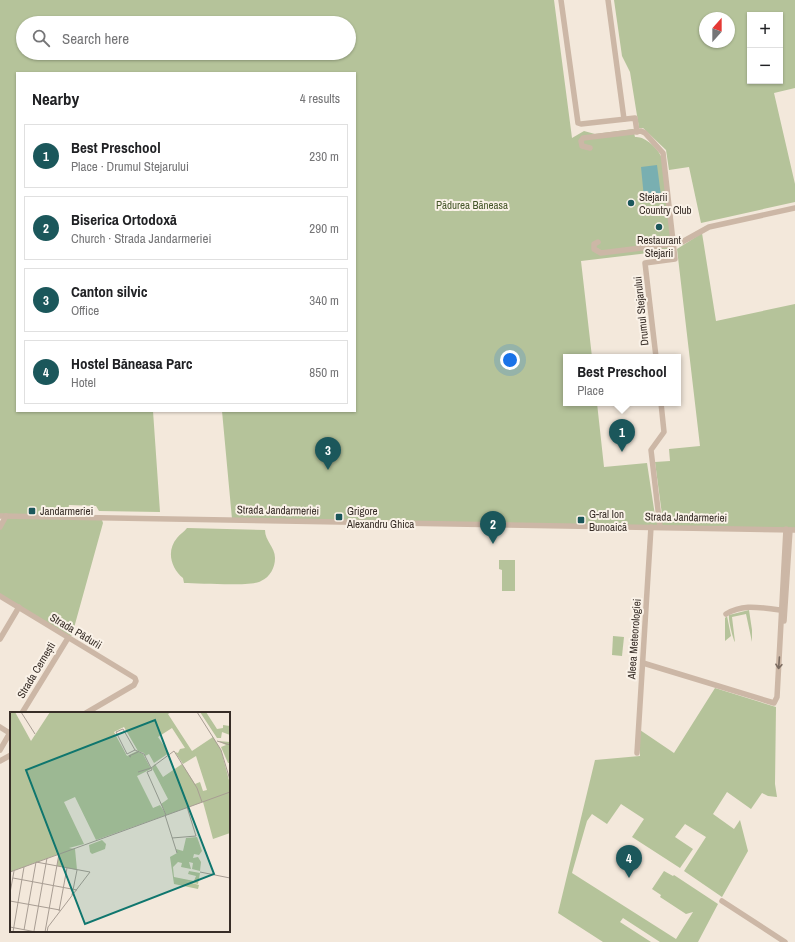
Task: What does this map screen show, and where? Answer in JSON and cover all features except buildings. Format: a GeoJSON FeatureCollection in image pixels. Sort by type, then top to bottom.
{"type":"FeatureCollection","features":[{"type":"Feature","properties":{"kind":"street"},"geometry":{"type":"LineString","coordinates":[[561,0],[578,123],[581,124],[635,118],[637,132]]}},
{"type":"Feature","properties":{"kind":"street"},"geometry":{"type":"LineString","coordinates":[[608,0],[624,119]]}},
{"type":"Feature","properties":{"kind":"street"},"geometry":{"type":"LineString","coordinates":[[590,148],[582,146],[581,141],[583,138],[645,132],[663,152],[673,244]]}},
{"type":"Feature","properties":{"kind":"street"},"geometry":{"type":"LineString","coordinates":[[598,242],[594,244],[594,249],[601,253],[673,244],[682,242],[709,227],[795,208]]}},
{"type":"Feature","properties":{"kind":"street","name":"Drumul Stejarului"},"geometry":{"type":"LineString","coordinates":[[656,354],[645,263],[675,259],[673,244]]}},
{"type":"Feature","properties":{"kind":"street"},"geometry":{"type":"LineString","coordinates":[[660,527],[651,450],[664,432],[661,406]]}},
{"type":"Feature","properties":{"kind":"street","name":"Strada Jandarmeriei"},"geometry":{"type":"LineString","coordinates":[[0,516],[651,526],[790,530]]}},
{"type":"Feature","properties":{"kind":"street"},"geometry":{"type":"LineString","coordinates":[[0,527],[6,516]]}},
{"type":"Feature","properties":{"kind":"street","name":"Aleea Meteorologiei"},"geometry":{"type":"LineString","coordinates":[[637,753],[651,526]]}},
{"type":"Feature","properties":{"kind":"street"},"geometry":{"type":"LineString","coordinates":[[643,663],[774,703],[777,697],[780,610],[790,530]]}},
{"type":"Feature","properties":{"kind":"street"},"geometry":{"type":"LineString","coordinates":[[782,649],[790,530]]}},
{"type":"Feature","properties":{"kind":"street","name":"Strada Pădurii"},"geometry":{"type":"LineString","coordinates":[[0,596],[135,678],[136,681],[134,685],[88,712]]}},
{"type":"Feature","properties":{"kind":"street"},"geometry":{"type":"LineString","coordinates":[[726,614],[736,608],[748,606],[780,610]]}},
{"type":"Feature","properties":{"kind":"street"},"geometry":{"type":"LineString","coordinates":[[0,639],[19,608]]}},
{"type":"Feature","properties":{"kind":"street","name":"Strada Cernești"},"geometry":{"type":"LineString","coordinates":[[23,712],[68,638]]}},
{"type":"Feature","properties":{"kind":"street"},"geometry":{"type":"LineString","coordinates":[[0,727],[10,732]]}},
{"type":"Feature","properties":{"kind":"street"},"geometry":{"type":"LineString","coordinates":[[0,750],[10,735]]}},
{"type":"Feature","properties":{"kind":"street"},"geometry":{"type":"LineString","coordinates":[[0,761],[10,756]]}},
{"type":"Feature","properties":{"kind":"street"},"geometry":{"type":"LineString","coordinates":[[722,901],[785,942]]}},
{"type":"Feature","properties":{"kind":"green space","name":"Pădurea Băneasa"},"geometry":{"type":"Polygon","coordinates":[[[0,0],[554,0],[572,138],[584,131],[595,134],[633,129],[635,137],[643,138],[651,143],[658,150],[662,158],[674,250],[581,261],[592,354],[563,354],[563,406],[597,406],[604,467],[647,463],[656,522],[663,522],[655,462],[670,461],[669,449],[700,446],[677,249],[702,233],[716,321],[795,304],[795,530],[232,519],[222,412],[356,412],[356,72],[16,72],[16,412],[153,412],[160,512],[99,511],[96,506],[69,505],[67,516],[101,517],[103,523],[72,635],[68,638],[0,596],[0,527],[6,516],[0,516],[0,0]]]}},
{"type":"Feature","properties":{"kind":"green space"},"geometry":{"type":"Polygon","coordinates":[[[614,0],[795,0],[795,88],[774,93],[795,184],[795,202],[701,223],[689,167],[669,170],[666,150],[643,128],[639,128],[630,72],[622,56],[614,0]]]}},
{"type":"Feature","properties":{"kind":"green space"},"geometry":{"type":"Polygon","coordinates":[[[187,528],[265,530],[265,534],[275,554],[273,569],[267,577],[255,583],[184,583],[183,578],[175,569],[171,559],[171,554],[174,543],[187,528]]]}},
{"type":"Feature","properties":{"kind":"green space"},"geometry":{"type":"Polygon","coordinates":[[[499,560],[515,560],[515,591],[502,591],[502,570],[499,569],[499,560]]]}},
{"type":"Feature","properties":{"kind":"green space"},"geometry":{"type":"Polygon","coordinates":[[[749,610],[752,642],[746,614],[732,617],[735,642],[729,615],[749,610]]]}},
{"type":"Feature","properties":{"kind":"green space"},"geometry":{"type":"Polygon","coordinates":[[[727,616],[731,636],[725,641],[725,618],[727,616]]]}},
{"type":"Feature","properties":{"kind":"green space"},"geometry":{"type":"Polygon","coordinates":[[[613,636],[624,637],[622,656],[612,655],[613,636]]]}},
{"type":"Feature","properties":{"kind":"green space"},"geometry":{"type":"Polygon","coordinates":[[[715,688],[776,707],[775,784],[777,797],[768,796],[762,793],[751,809],[727,792],[713,814],[734,829],[740,820],[748,851],[722,897],[684,871],[706,837],[685,824],[675,837],[693,849],[680,868],[632,837],[644,819],[621,804],[607,824],[592,814],[587,821],[572,873],[676,939],[693,912],[686,914],[660,897],[661,895],[652,889],[664,871],[673,876],[674,875],[718,904],[698,942],[660,942],[623,918],[620,922],[651,942],[603,942],[558,913],[595,760],[640,756],[640,730],[674,753],[715,688]]]}},
{"type":"Feature","properties":{"kind":"water"},"geometry":{"type":"Polygon","coordinates":[[[657,165],[661,196],[644,198],[641,167],[657,165]]]}},
{"type":"Feature","properties":{"kind":"place","name":"Stejarii Country Club"},"geometry":{"type":"Point","coordinates":[631,203]}},
{"type":"Feature","properties":{"kind":"place","name":"Restaurant Stejarii"},"geometry":{"type":"Point","coordinates":[659,227]}},
{"type":"Feature","properties":{"kind":"place","name":"Best Preschool"},"geometry":{"type":"Point","coordinates":[622,452]}},
{"type":"Feature","properties":{"kind":"place","name":"Canton silvic"},"geometry":{"type":"Point","coordinates":[328,470]}},
{"type":"Feature","properties":{"kind":"place","name":"Jandarmeriei"},"geometry":{"type":"Point","coordinates":[32,511]}},
{"type":"Feature","properties":{"kind":"place","name":"Grigore Alexandru Ghica"},"geometry":{"type":"Point","coordinates":[339,517]}},
{"type":"Feature","properties":{"kind":"place","name":"G-ral Ion Bunoaică"},"geometry":{"type":"Point","coordinates":[581,520]}},
{"type":"Feature","properties":{"kind":"place","name":"Biserica Ortodoxă"},"geometry":{"type":"Point","coordinates":[493,544]}},
{"type":"Feature","properties":{"kind":"place","name":"Hostel Băneasa Parc"},"geometry":{"type":"Point","coordinates":[629,878]}}]}
